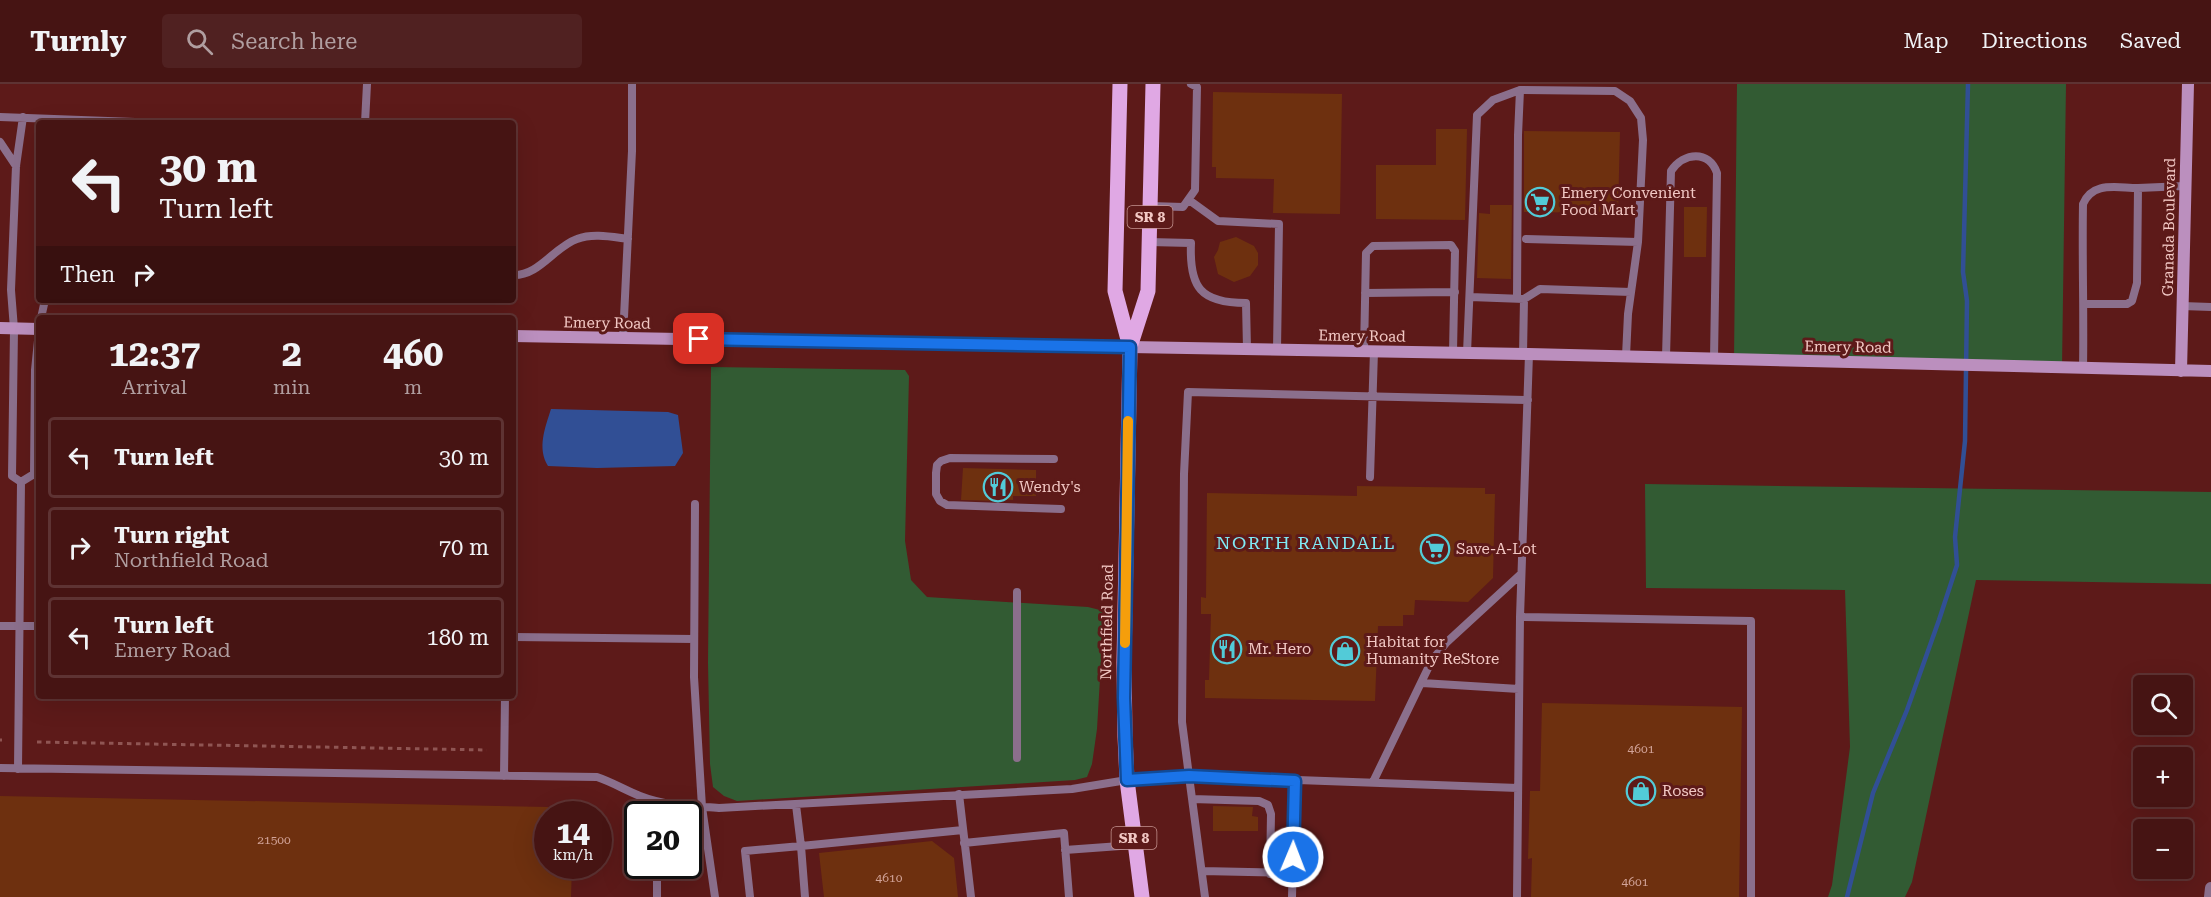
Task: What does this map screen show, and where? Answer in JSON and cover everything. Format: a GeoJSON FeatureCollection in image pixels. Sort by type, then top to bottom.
{"type":"FeatureCollection","features":[{"type":"Feature","properties":{"kind":"main road","name":"Northfield Road"},"geometry":{"type":"LineString","coordinates":[[1120,84],[1115,291],[1130,347],[1124,698],[1127,780],[1142,897]]}},
{"type":"Feature","properties":{"kind":"main road","name":"Northfield Road"},"geometry":{"type":"LineString","coordinates":[[1130,347],[1148,291],[1153,84]]}},
{"type":"Feature","properties":{"kind":"main road","name":"Granada Boulevard"},"geometry":{"type":"LineString","coordinates":[[2181,371],[2188,84]]}},
{"type":"Feature","properties":{"kind":"main road"},"geometry":{"type":"LineString","coordinates":[[0,328],[36,330]]}},
{"type":"Feature","properties":{"kind":"main road","name":"Emery Road"},"geometry":{"type":"LineString","coordinates":[[516,336],[1453,352],[2211,371]]}},
{"type":"Feature","properties":{"kind":"street"},"geometry":{"type":"LineString","coordinates":[[2210,897],[2211,888]]}},
{"type":"Feature","properties":{"kind":"lane"},"geometry":{"type":"LineString","coordinates":[[364,120],[368,84]]}},
{"type":"Feature","properties":{"kind":"lane"},"geometry":{"type":"LineString","coordinates":[[622,338],[632,151],[632,84]]}},
{"type":"Feature","properties":{"kind":"lane"},"geometry":{"type":"LineString","coordinates":[[1150,206],[1184,207],[1195,190],[1197,87],[1191,84]]}},
{"type":"Feature","properties":{"kind":"lane"},"geometry":{"type":"LineString","coordinates":[[1518,897],[1520,617],[1528,400],[1520,299],[1518,135],[1520,90]]}},
{"type":"Feature","properties":{"kind":"lane"},"geometry":{"type":"LineString","coordinates":[[1467,353],[1477,115],[1493,100],[1520,90],[1615,91],[1630,101],[1641,118],[1643,140],[1638,242],[1626,356]]}},
{"type":"Feature","properties":{"kind":"lane"},"geometry":{"type":"LineString","coordinates":[[0,117],[46,120]]}},
{"type":"Feature","properties":{"kind":"lane"},"geometry":{"type":"LineString","coordinates":[[21,482],[12,476],[15,329],[11,290],[16,166],[23,117]]}},
{"type":"Feature","properties":{"kind":"lane"},"geometry":{"type":"LineString","coordinates":[[0,142],[16,166]]}},
{"type":"Feature","properties":{"kind":"lane"},"geometry":{"type":"LineString","coordinates":[[1666,357],[1671,171],[1678,161],[1690,156],[1706,158],[1714,164],[1717,173],[1714,358]]}},
{"type":"Feature","properties":{"kind":"lane"},"geometry":{"type":"LineString","coordinates":[[2083,368],[2084,304],[2081,278],[2083,204],[2087,195],[2095,188],[2185,186]]}},
{"type":"Feature","properties":{"kind":"lane"},"geometry":{"type":"LineString","coordinates":[[2084,304],[2133,301],[2137,283],[2138,188]]}},
{"type":"Feature","properties":{"kind":"lane"},"geometry":{"type":"LineString","coordinates":[[1189,200],[1218,221],[1279,224],[1277,349]]}},
{"type":"Feature","properties":{"kind":"lane"},"geometry":{"type":"LineString","coordinates":[[516,275],[533,269],[575,239],[587,236],[628,239]]}},
{"type":"Feature","properties":{"kind":"lane"},"geometry":{"type":"LineString","coordinates":[[1526,239],[1638,242]]}},
{"type":"Feature","properties":{"kind":"lane"},"geometry":{"type":"LineString","coordinates":[[1149,242],[1191,243],[1190,269],[1195,284],[1203,292],[1227,303],[1246,303],[1246,349]]}},
{"type":"Feature","properties":{"kind":"lane"},"geometry":{"type":"LineString","coordinates":[[1370,477],[1373,398],[1365,293],[1366,253],[1373,246],[1451,245],[1455,251],[1453,352]]}},
{"type":"Feature","properties":{"kind":"lane"},"geometry":{"type":"LineString","coordinates":[[1470,297],[1520,299],[1540,289],[1631,292]]}},
{"type":"Feature","properties":{"kind":"lane"},"geometry":{"type":"LineString","coordinates":[[1365,293],[1455,292]]}},
{"type":"Feature","properties":{"kind":"lane"},"geometry":{"type":"LineString","coordinates":[[2182,306],[2211,307]]}},
{"type":"Feature","properties":{"kind":"lane"},"geometry":{"type":"LineString","coordinates":[[21,482],[34,474],[36,360]]}},
{"type":"Feature","properties":{"kind":"lane"},"geometry":{"type":"LineString","coordinates":[[1205,897],[1182,722],[1184,474],[1188,392],[1528,400]]}},
{"type":"Feature","properties":{"kind":"lane"},"geometry":{"type":"LineString","coordinates":[[1054,459],[950,458],[941,461],[938,465],[936,494],[940,501],[947,505],[1061,509]]}},
{"type":"Feature","properties":{"kind":"lane"},"geometry":{"type":"LineString","coordinates":[[18,769],[21,482]]}},
{"type":"Feature","properties":{"kind":"lane"},"geometry":{"type":"LineString","coordinates":[[695,504],[694,677],[702,801]]}},
{"type":"Feature","properties":{"kind":"lane"},"geometry":{"type":"LineString","coordinates":[[1373,782],[1432,660],[1447,642],[1521,574]]}},
{"type":"Feature","properties":{"kind":"lane"},"geometry":{"type":"LineString","coordinates":[[1017,592],[1017,758]]}},
{"type":"Feature","properties":{"kind":"lane"},"geometry":{"type":"LineString","coordinates":[[1520,617],[1751,621],[1751,897]]}},
{"type":"Feature","properties":{"kind":"lane"},"geometry":{"type":"LineString","coordinates":[[0,626],[36,626]]}},
{"type":"Feature","properties":{"kind":"lane"},"geometry":{"type":"LineString","coordinates":[[516,637],[694,639]]}},
{"type":"Feature","properties":{"kind":"lane"},"geometry":{"type":"LineString","coordinates":[[1422,683],[1519,689]]}},
{"type":"Feature","properties":{"kind":"lane"},"geometry":{"type":"LineString","coordinates":[[504,776],[505,699]]}},
{"type":"Feature","properties":{"kind":"lane"},"geometry":{"type":"LineString","coordinates":[[0,768],[597,777],[640,796],[658,801]]}},
{"type":"Feature","properties":{"kind":"lane"},"geometry":{"type":"LineString","coordinates":[[715,897],[702,807],[796,805],[1072,789],[1127,780],[1189,776],[1518,788]]}},
{"type":"Feature","properties":{"kind":"lane"},"geometry":{"type":"LineString","coordinates":[[1292,897],[1295,781]]}},
{"type":"Feature","properties":{"kind":"lane"},"geometry":{"type":"LineString","coordinates":[[959,794],[971,897]]}},
{"type":"Feature","properties":{"kind":"lane"},"geometry":{"type":"LineString","coordinates":[[1192,799],[1259,801],[1269,806],[1271,813],[1270,874]]}},
{"type":"Feature","properties":{"kind":"lane"},"geometry":{"type":"LineString","coordinates":[[796,805],[805,897]]}},
{"type":"Feature","properties":{"kind":"lane"},"geometry":{"type":"LineString","coordinates":[[750,897],[746,851],[963,830]]}},
{"type":"Feature","properties":{"kind":"lane"},"geometry":{"type":"LineString","coordinates":[[964,843],[1064,833],[1070,897]]}},
{"type":"Feature","properties":{"kind":"lane"},"geometry":{"type":"LineString","coordinates":[[1065,850],[1134,845]]}},
{"type":"Feature","properties":{"kind":"lane"},"geometry":{"type":"LineString","coordinates":[[1202,871],[1292,873]]}},
{"type":"Feature","properties":{"kind":"lane"},"geometry":{"type":"LineString","coordinates":[[657,879],[657,897]]}},
{"type":"Feature","properties":{"kind":"path"},"geometry":{"type":"LineString","coordinates":[[37,741],[487,750]]}},
{"type":"Feature","properties":{"kind":"green space"},"geometry":{"type":"Polygon","coordinates":[[[1737,84],[2066,84],[2062,368],[1734,359],[1737,84]]]}},
{"type":"Feature","properties":{"kind":"green space"},"geometry":{"type":"Polygon","coordinates":[[[711,367],[905,370],[909,376],[905,541],[911,580],[927,597],[1088,607],[1104,611],[1097,729],[1092,764],[1087,777],[1075,780],[737,801],[724,796],[713,787],[710,764],[708,663],[711,367]]]}},
{"type":"Feature","properties":{"kind":"green space"},"geometry":{"type":"Polygon","coordinates":[[[1645,484],[2211,492],[2211,584],[1976,580],[1912,882],[1905,897],[1828,897],[1832,885],[1850,747],[1845,590],[1646,588],[1645,484]]]}},
{"type":"Feature","properties":{"kind":"water"},"geometry":{"type":"Polygon","coordinates":[[[551,409],[668,412],[678,415],[683,453],[675,466],[597,468],[548,466],[543,445],[551,409]]]}},
{"type":"Feature","properties":{"kind":"building"},"geometry":{"type":"Polygon","coordinates":[[[1213,92],[1342,94],[1340,214],[1273,213],[1274,179],[1216,178],[1216,167],[1212,167],[1213,92]]]}},
{"type":"Feature","properties":{"kind":"building"},"geometry":{"type":"Polygon","coordinates":[[[1436,129],[1467,129],[1465,220],[1376,219],[1376,165],[1436,165],[1436,129]]]}},
{"type":"Feature","properties":{"kind":"building"},"geometry":{"type":"Polygon","coordinates":[[[1524,131],[1620,132],[1618,213],[1524,212],[1524,131]]]}},
{"type":"Feature","properties":{"kind":"building"},"geometry":{"type":"Polygon","coordinates":[[[1490,205],[1512,205],[1511,279],[1477,278],[1479,213],[1490,214],[1490,205]]]}},
{"type":"Feature","properties":{"kind":"building"},"geometry":{"type":"Polygon","coordinates":[[[1684,207],[1707,207],[1706,257],[1684,257],[1684,207]]]}},
{"type":"Feature","properties":{"kind":"building"},"geometry":{"type":"Polygon","coordinates":[[[1236,237],[1254,246],[1258,253],[1258,265],[1250,276],[1234,282],[1218,274],[1214,257],[1220,242],[1236,237]]]}},
{"type":"Feature","properties":{"kind":"building"},"geometry":{"type":"Polygon","coordinates":[[[963,468],[1036,470],[1036,496],[1013,496],[1013,500],[1001,499],[1001,501],[961,500],[963,468]]]}},
{"type":"Feature","properties":{"kind":"building"},"geometry":{"type":"Polygon","coordinates":[[[1357,486],[1485,488],[1485,494],[1495,494],[1493,578],[1468,602],[1415,600],[1414,615],[1403,615],[1403,626],[1378,626],[1375,701],[1205,698],[1205,680],[1209,680],[1211,614],[1201,614],[1201,597],[1206,598],[1207,493],[1357,496],[1357,486]]]}},
{"type":"Feature","properties":{"kind":"building"},"geometry":{"type":"Polygon","coordinates":[[[1542,703],[1742,707],[1739,897],[1531,897],[1532,858],[1528,859],[1530,791],[1540,791],[1542,703]]]}},
{"type":"Feature","properties":{"kind":"building"},"geometry":{"type":"Polygon","coordinates":[[[0,796],[534,807],[534,879],[572,879],[571,897],[0,897],[0,796]]]}},
{"type":"Feature","properties":{"kind":"building"},"geometry":{"type":"Polygon","coordinates":[[[1213,806],[1253,807],[1252,816],[1258,817],[1258,831],[1213,831],[1213,806]]]}},
{"type":"Feature","properties":{"kind":"building"},"geometry":{"type":"Polygon","coordinates":[[[932,841],[954,858],[958,897],[824,897],[819,853],[932,841]]]}},
{"type":"Feature","properties":{"kind":"waterway"},"geometry":{"type":"LineString","coordinates":[[1847,897],[1873,793],[1907,710],[1957,565],[1955,537],[1965,441],[1967,301],[1963,272],[1968,84]]}},
{"type":"Feature","properties":{"kind":"slow traffic"},"geometry":{"type":"LineString","coordinates":[[1125,643],[1128,421]]}},
{"type":"Feature","properties":{"kind":"place","name":"Emery Convenient Food Mart"},"geometry":{"type":"Point","coordinates":[1540,202]}},
{"type":"Feature","properties":{"kind":"place","name":"Wendy's"},"geometry":{"type":"Point","coordinates":[998,487]}},
{"type":"Feature","properties":{"kind":"place","name":"Save-A-Lot"},"geometry":{"type":"Point","coordinates":[1435,549]}},
{"type":"Feature","properties":{"kind":"place","name":"Mr. Hero"},"geometry":{"type":"Point","coordinates":[1227,649]}},
{"type":"Feature","properties":{"kind":"place","name":"Habitat for Humanity ReStore"},"geometry":{"type":"Point","coordinates":[1345,651]}},
{"type":"Feature","properties":{"kind":"place","name":"Roses"},"geometry":{"type":"Point","coordinates":[1641,791]}},
{"type":"Feature","properties":{"kind":"district","name":"NORTH RANDALL"},"geometry":{"type":"Point","coordinates":[1306,542]}},
{"type":"Feature","properties":{"kind":"route"},"geometry":{"type":"LineString","coordinates":[[699,339],[1130,347],[1124,698],[1127,780],[1189,776],[1295,781],[1293,857]]}}]}
